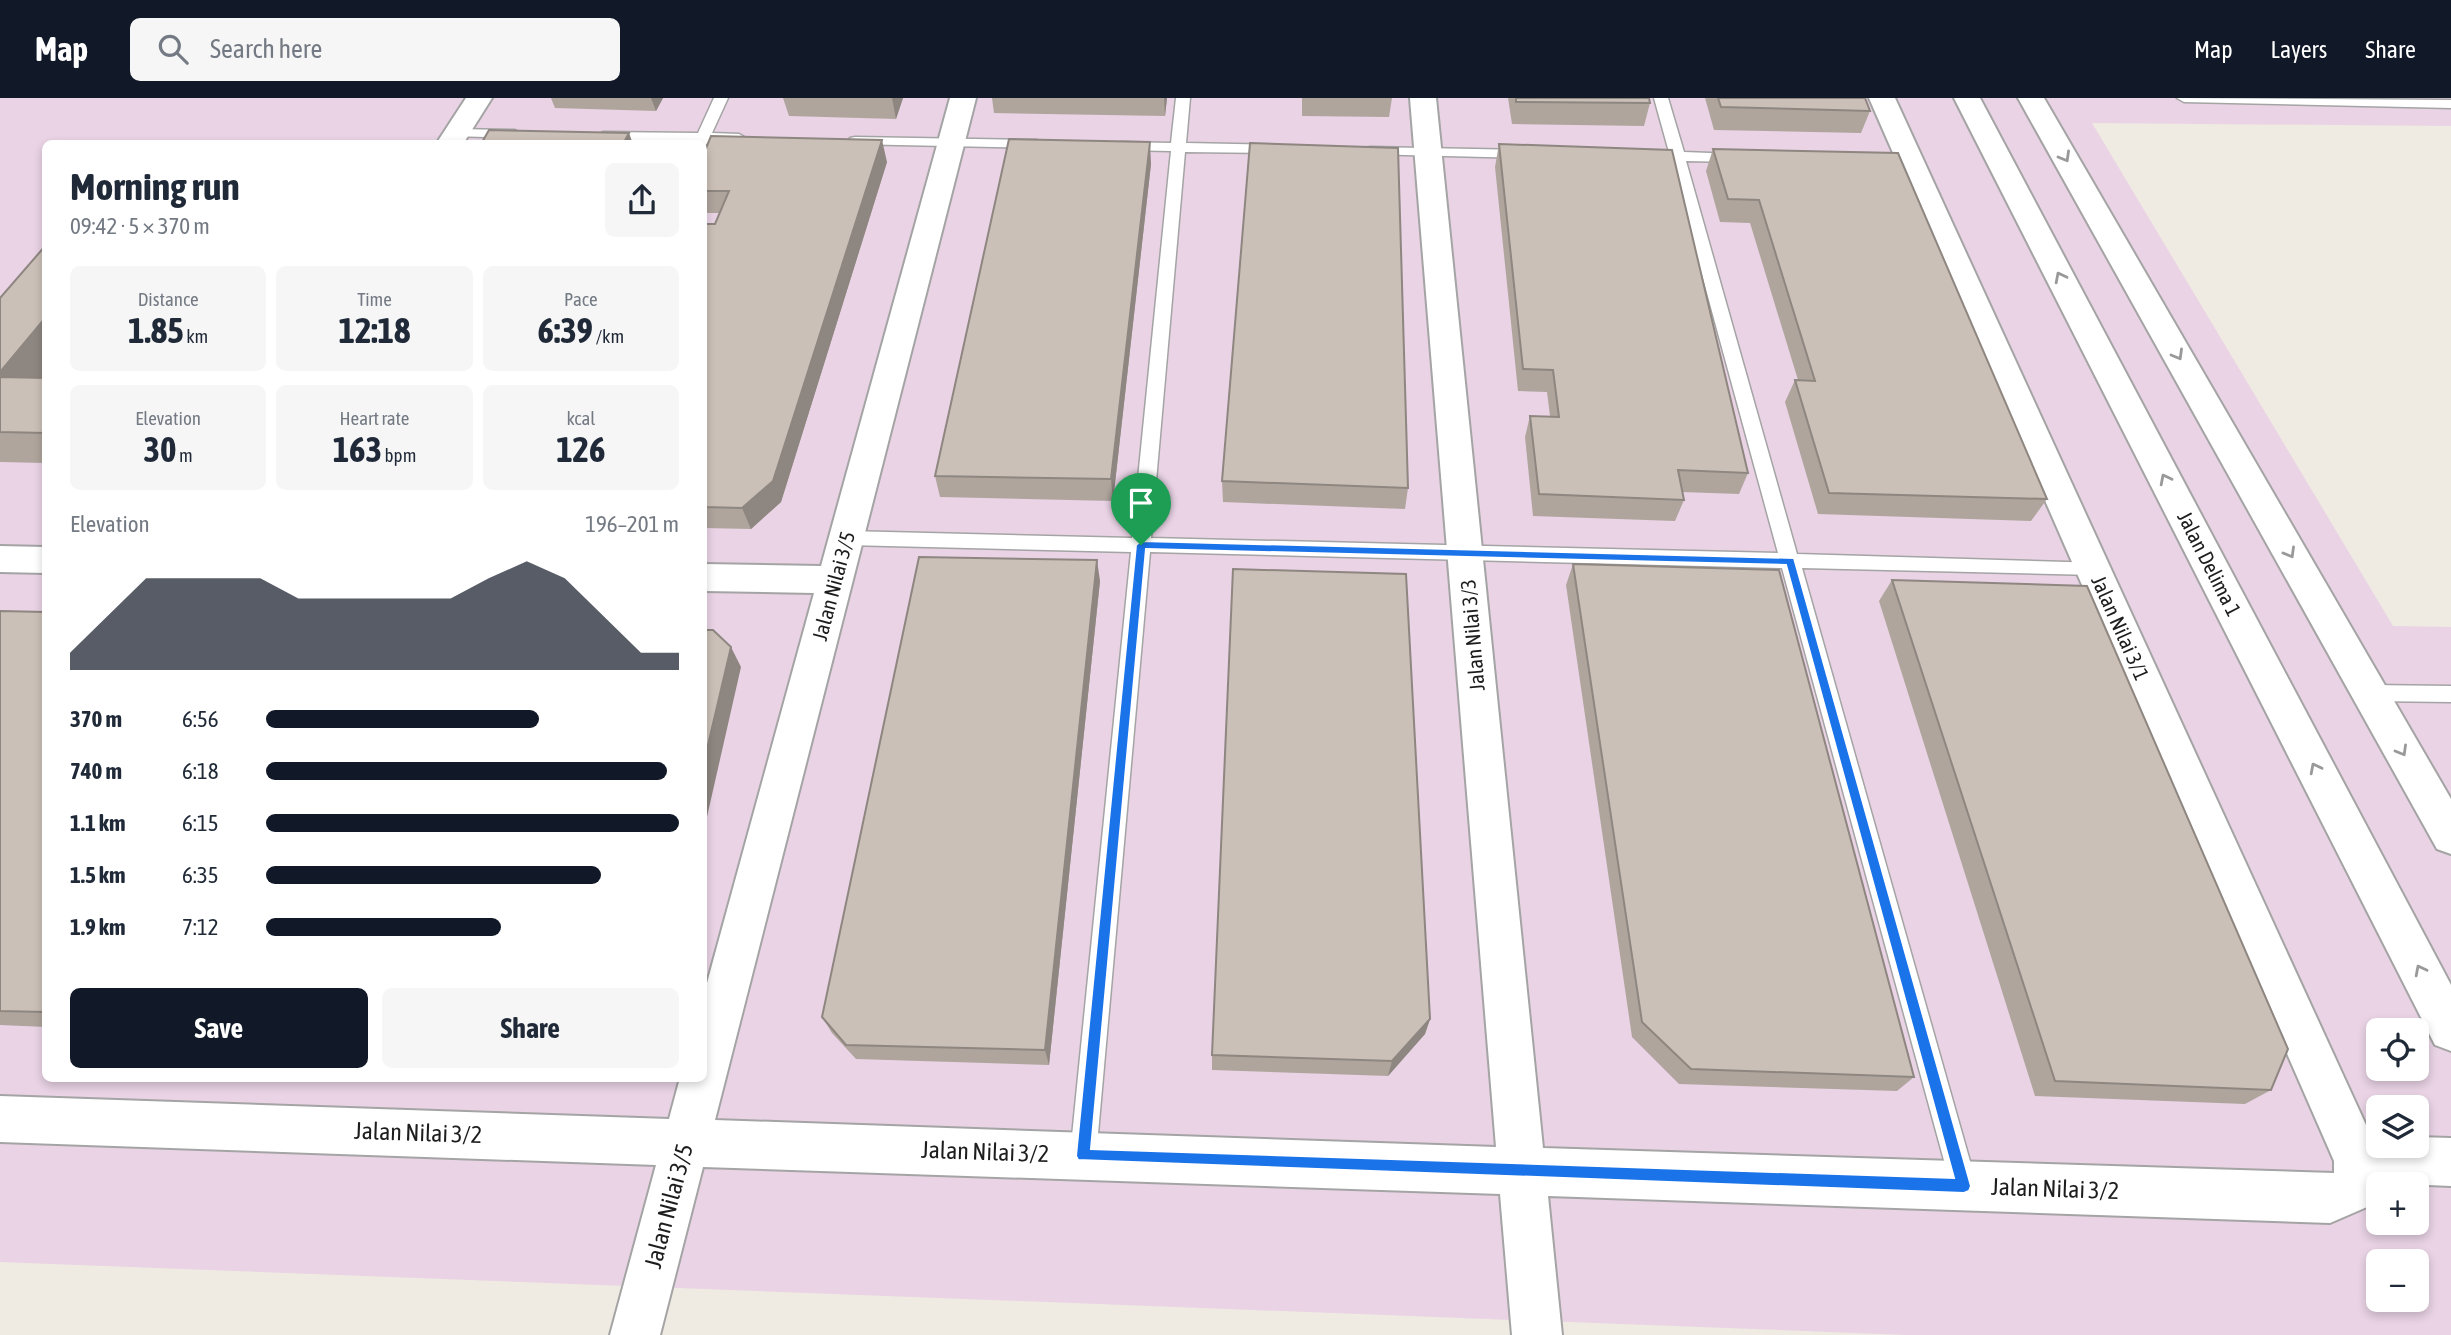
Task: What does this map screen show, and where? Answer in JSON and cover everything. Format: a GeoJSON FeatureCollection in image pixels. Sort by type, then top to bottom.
{"type":"FeatureCollection","features":[{"type":"Feature","properties":{"kind":"street"},"geometry":{"type":"LineString","coordinates":[[453,138],[479,98]]}},
{"type":"Feature","properties":{"kind":"street","name":"Jalan Nilai 3/5"},"geometry":{"type":"LineString","coordinates":[[707,1061],[963,98]]}},
{"type":"Feature","properties":{"kind":"street","name":"Jalan Nilai 3/3"},"geometry":{"type":"LineString","coordinates":[[1423,98],[1537,1335]]}},
{"type":"Feature","properties":{"kind":"street","name":"Jalan Nilai 3/1"},"geometry":{"type":"LineString","coordinates":[[1882,98],[1903,161],[2094,568],[2357,1159]]}},
{"type":"Feature","properties":{"kind":"street","name":"Jalan Delima 1"},"geometry":{"type":"LineString","coordinates":[[1967,98],[2451,1030]]}},
{"type":"Feature","properties":{"kind":"street"},"geometry":{"type":"LineString","coordinates":[[2031,98],[2451,836]]}},
{"type":"Feature","properties":{"kind":"street"},"geometry":{"type":"LineString","coordinates":[[0,559],[42,560]]}},
{"type":"Feature","properties":{"kind":"street"},"geometry":{"type":"LineString","coordinates":[[707,577],[835,580]]}},
{"type":"Feature","properties":{"kind":"street","name":"Jalan Nilai 3/5"},"geometry":{"type":"LineString","coordinates":[[635,1335],[701,1082]]}},
{"type":"Feature","properties":{"kind":"street","name":"Jalan Nilai 3/2"},"geometry":{"type":"LineString","coordinates":[[0,1119],[2330,1199],[2346,1195],[2357,1185],[2360,1171],[2357,1159]]}},
{"type":"Feature","properties":{"kind":"street"},"geometry":{"type":"LineString","coordinates":[[2357,1159],[2451,1162]]}},
{"type":"Feature","properties":{"kind":"lane"},"geometry":{"type":"LineString","coordinates":[[701,140],[720,98]]}},
{"type":"Feature","properties":{"kind":"lane"},"geometry":{"type":"LineString","coordinates":[[1083,1156],[1183,98]]}},
{"type":"Feature","properties":{"kind":"lane"},"geometry":{"type":"LineString","coordinates":[[1661,98],[1964,1186]]}},
{"type":"Feature","properties":{"kind":"lane"},"geometry":{"type":"LineString","coordinates":[[2184,98],[2451,104]]}},
{"type":"Feature","properties":{"kind":"lane"},"geometry":{"type":"LineString","coordinates":[[453,138],[524,134]]}},
{"type":"Feature","properties":{"kind":"lane"},"geometry":{"type":"LineString","coordinates":[[593,136],[679,140]]}},
{"type":"Feature","properties":{"kind":"lane"},"geometry":{"type":"LineString","coordinates":[[707,141],[758,139]]}},
{"type":"Feature","properties":{"kind":"lane"},"geometry":{"type":"LineString","coordinates":[[840,141],[1058,145]]}},
{"type":"Feature","properties":{"kind":"lane"},"geometry":{"type":"LineString","coordinates":[[1111,146],[1289,149]]}},
{"type":"Feature","properties":{"kind":"lane"},"geometry":{"type":"LineString","coordinates":[[1359,150],[1539,154]]}},
{"type":"Feature","properties":{"kind":"lane"},"geometry":{"type":"LineString","coordinates":[[1636,156],[1746,158]]}},
{"type":"Feature","properties":{"kind":"lane"},"geometry":{"type":"LineString","coordinates":[[847,538],[2094,568]]}},
{"type":"Feature","properties":{"kind":"lane"},"geometry":{"type":"LineString","coordinates":[[2370,693],[2451,694]]}},
{"type":"Feature","properties":{"kind":"shaded area"},"geometry":{"type":"Polygon","coordinates":[[[0,98],[2451,98],[2451,126],[2092,123],[2393,626],[2451,627],[2451,1335],[1908,1335],[0,1262],[0,98]]]}},
{"type":"Feature","properties":{"kind":"building"},"geometry":{"type":"Polygon","coordinates":[[[1516,98],[1649,98],[1650,103],[1516,102],[1516,98]]]}},
{"type":"Feature","properties":{"kind":"building"},"geometry":{"type":"Polygon","coordinates":[[[1718,98],[1865,98],[1870,111],[1721,107],[1718,98]]]}},
{"type":"Feature","properties":{"kind":"building"},"geometry":{"type":"Polygon","coordinates":[[[489,130],[629,133],[625,140],[483,140],[489,130]]]}},
{"type":"Feature","properties":{"kind":"building"},"geometry":{"type":"Polygon","coordinates":[[[711,136],[882,140],[773,481],[742,508],[707,507],[707,224],[715,224],[729,191],[707,191],[707,146],[711,136]]]}},
{"type":"Feature","properties":{"kind":"building"},"geometry":{"type":"Polygon","coordinates":[[[1009,139],[1150,142],[1111,479],[935,476],[1009,139]]]}},
{"type":"Feature","properties":{"kind":"building"},"geometry":{"type":"Polygon","coordinates":[[[1250,143],[1398,148],[1408,488],[1222,481],[1250,143]]]}},
{"type":"Feature","properties":{"kind":"building"},"geometry":{"type":"Polygon","coordinates":[[[1499,144],[1672,150],[1748,473],[1678,470],[1684,500],[1539,494],[1530,416],[1559,417],[1553,370],[1523,369],[1499,144]]]}},
{"type":"Feature","properties":{"kind":"building"},"geometry":{"type":"Polygon","coordinates":[[[1713,149],[1898,153],[2047,499],[1829,493],[1795,380],[1815,381],[1759,200],[1728,199],[1713,149]]]}},
{"type":"Feature","properties":{"kind":"building"},"geometry":{"type":"Polygon","coordinates":[[[42,250],[42,322],[0,372],[0,298],[42,250]]]}},
{"type":"Feature","properties":{"kind":"building"},"geometry":{"type":"Polygon","coordinates":[[[0,377],[42,378],[42,433],[0,432],[0,377]]]}},
{"type":"Feature","properties":{"kind":"building"},"geometry":{"type":"Polygon","coordinates":[[[919,557],[1097,560],[1045,1050],[846,1045],[822,1017],[919,557]]]}},
{"type":"Feature","properties":{"kind":"building"},"geometry":{"type":"Polygon","coordinates":[[[1573,564],[1779,570],[1914,1077],[1691,1069],[1642,1022],[1573,564]]]}},
{"type":"Feature","properties":{"kind":"building"},"geometry":{"type":"Polygon","coordinates":[[[1233,569],[1406,574],[1430,1019],[1392,1061],[1212,1055],[1233,569]]]}},
{"type":"Feature","properties":{"kind":"building"},"geometry":{"type":"Polygon","coordinates":[[[1892,580],[2087,586],[2288,1049],[2271,1090],[2055,1081],[1892,580]]]}},
{"type":"Feature","properties":{"kind":"building"},"geometry":{"type":"Polygon","coordinates":[[[0,611],[42,612],[42,1012],[0,1011],[0,611]]]}},
{"type":"Feature","properties":{"kind":"building"},"geometry":{"type":"Polygon","coordinates":[[[707,630],[713,630],[731,647],[707,749],[707,630]]]}},
{"type":"Feature","properties":{"kind":"route"},"geometry":{"type":"LineString","coordinates":[[1141,545],[1790,561],[1964,1186],[1083,1156],[1141,545]]}}]}
